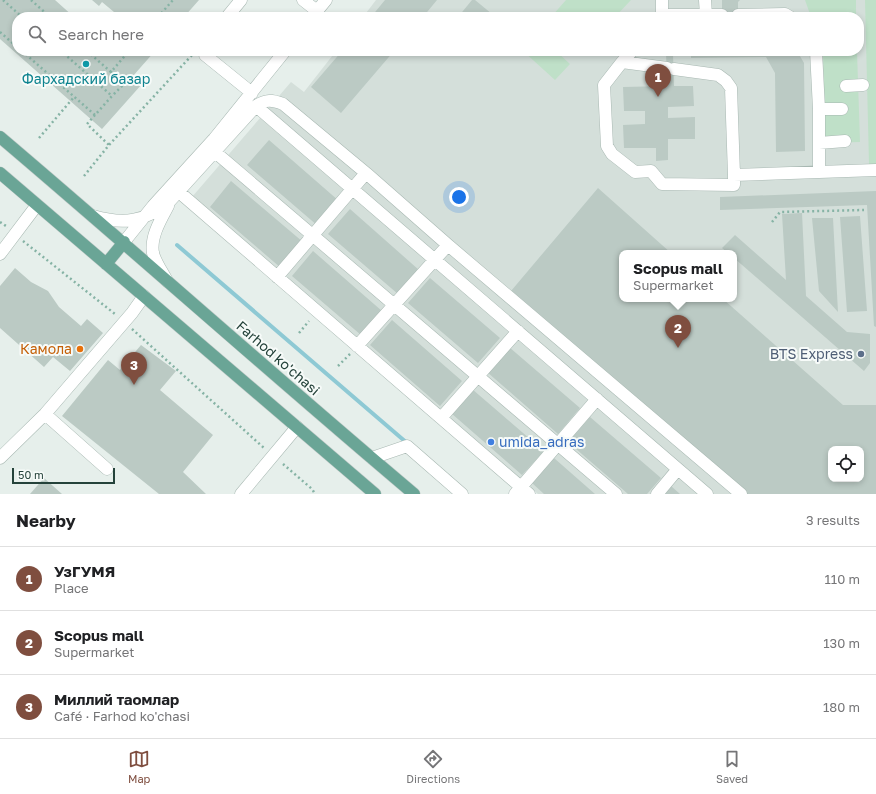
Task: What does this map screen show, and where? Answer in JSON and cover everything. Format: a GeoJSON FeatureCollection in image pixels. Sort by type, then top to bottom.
{"type":"FeatureCollection","features":[{"type":"Feature","properties":{"kind":"main road","name":"Farhod ko'chasi"},"geometry":{"type":"LineString","coordinates":[[0,137],[124,242],[167,282],[414,494]]}},
{"type":"Feature","properties":{"kind":"main road"},"geometry":{"type":"LineString","coordinates":[[0,173],[375,494]]}},
{"type":"Feature","properties":{"kind":"main road"},"geometry":{"type":"LineString","coordinates":[[106,264],[124,242]]}},
{"type":"Feature","properties":{"kind":"street"},"geometry":{"type":"LineString","coordinates":[[231,12],[241,0]]}},
{"type":"Feature","properties":{"kind":"street"},"geometry":{"type":"LineString","coordinates":[[303,0],[313,12]]}},
{"type":"Feature","properties":{"kind":"street"},"geometry":{"type":"LineString","coordinates":[[317,12],[326,0]]}},
{"type":"Feature","properties":{"kind":"street"},"geometry":{"type":"LineString","coordinates":[[661,12],[662,0]]}},
{"type":"Feature","properties":{"kind":"street"},"geometry":{"type":"LineString","coordinates":[[705,0],[706,12]]}},
{"type":"Feature","properties":{"kind":"street"},"geometry":{"type":"LineString","coordinates":[[206,56],[252,93]]}},
{"type":"Feature","properties":{"kind":"street"},"geometry":{"type":"LineString","coordinates":[[124,242],[143,218],[214,139],[281,56]]}},
{"type":"Feature","properties":{"kind":"street"},"geometry":{"type":"LineString","coordinates":[[622,62],[718,75],[726,81],[731,88],[734,184],[662,184],[651,171],[635,172],[612,154],[607,146],[604,85],[622,62],[627,56]]}},
{"type":"Feature","properties":{"kind":"street"},"geometry":{"type":"LineString","coordinates":[[816,56],[819,109],[819,172]]}},
{"type":"Feature","properties":{"kind":"street"},"geometry":{"type":"LineString","coordinates":[[846,86],[863,85]]}},
{"type":"Feature","properties":{"kind":"street"},"geometry":{"type":"LineString","coordinates":[[93,216],[109,221],[125,222],[143,218],[157,212],[179,192],[256,106],[264,100],[283,104],[366,173],[448,245],[741,494]]}},
{"type":"Feature","properties":{"kind":"street"},"geometry":{"type":"LineString","coordinates":[[256,106],[707,494]]}},
{"type":"Feature","properties":{"kind":"street"},"geometry":{"type":"LineString","coordinates":[[819,109],[842,109]]}},
{"type":"Feature","properties":{"kind":"street"},"geometry":{"type":"LineString","coordinates":[[819,143],[844,141]]}},
{"type":"Feature","properties":{"kind":"street"},"geometry":{"type":"LineString","coordinates":[[215,152],[616,494]]}},
{"type":"Feature","properties":{"kind":"street"},"geometry":{"type":"LineString","coordinates":[[734,175],[876,170]]}},
{"type":"Feature","properties":{"kind":"street"},"geometry":{"type":"LineString","coordinates":[[277,277],[366,173]]}},
{"type":"Feature","properties":{"kind":"street"},"geometry":{"type":"LineString","coordinates":[[179,192],[441,418],[522,492],[558,445],[597,399]]}},
{"type":"Feature","properties":{"kind":"street"},"geometry":{"type":"LineString","coordinates":[[167,282],[153,255],[152,245],[161,218],[170,201]]}},
{"type":"Feature","properties":{"kind":"street"},"geometry":{"type":"LineString","coordinates":[[0,254],[37,206]]}},
{"type":"Feature","properties":{"kind":"street"},"geometry":{"type":"LineString","coordinates":[[357,346],[448,245]]}},
{"type":"Feature","properties":{"kind":"street"},"geometry":{"type":"LineString","coordinates":[[0,458],[45,414],[124,322],[144,296]]}},
{"type":"Feature","properties":{"kind":"street"},"geometry":{"type":"LineString","coordinates":[[441,418],[479,377],[518,331]]}},
{"type":"Feature","properties":{"kind":"street"},"geometry":{"type":"LineString","coordinates":[[45,414],[106,469]]}},
{"type":"Feature","properties":{"kind":"street"},"geometry":{"type":"LineString","coordinates":[[241,494],[297,427]]}},
{"type":"Feature","properties":{"kind":"street"},"geometry":{"type":"LineString","coordinates":[[372,458],[407,446],[462,494]]}},
{"type":"Feature","properties":{"kind":"street"},"geometry":{"type":"LineString","coordinates":[[657,494],[678,469]]}},
{"type":"Feature","properties":{"kind":"path"},"geometry":{"type":"LineString","coordinates":[[3,0],[16,12]]}},
{"type":"Feature","properties":{"kind":"path"},"geometry":{"type":"LineString","coordinates":[[31,0],[44,12]]}},
{"type":"Feature","properties":{"kind":"path"},"geometry":{"type":"LineString","coordinates":[[162,12],[173,0]]}},
{"type":"Feature","properties":{"kind":"path"},"geometry":{"type":"LineString","coordinates":[[0,32],[12,43]]}},
{"type":"Feature","properties":{"kind":"path"},"geometry":{"type":"LineString","coordinates":[[28,56],[94,115]]}},
{"type":"Feature","properties":{"kind":"path"},"geometry":{"type":"LineString","coordinates":[[67,56],[112,96]]}},
{"type":"Feature","properties":{"kind":"path"},"geometry":{"type":"LineString","coordinates":[[93,56],[124,84],[87,124],[109,145]]}},
{"type":"Feature","properties":{"kind":"path"},"geometry":{"type":"LineString","coordinates":[[111,72],[125,56]]}},
{"type":"Feature","properties":{"kind":"path"},"geometry":{"type":"LineString","coordinates":[[84,176],[109,145],[192,56]]}},
{"type":"Feature","properties":{"kind":"path"},"geometry":{"type":"LineString","coordinates":[[39,138],[74,96]]}},
{"type":"Feature","properties":{"kind":"path"},"geometry":{"type":"LineString","coordinates":[[772,222],[780,212],[864,210]]}},
{"type":"Feature","properties":{"kind":"path"},"geometry":{"type":"LineString","coordinates":[[0,222],[124,322],[273,456],[312,489],[315,494]]}},
{"type":"Feature","properties":{"kind":"shaded area"},"geometry":{"type":"Polygon","coordinates":[[[376,0],[876,0],[876,494],[538,494],[192,197],[291,82],[304,92],[332,56],[864,56],[864,12],[367,12],[376,0]]]}},
{"type":"Feature","properties":{"kind":"green space"},"geometry":{"type":"Polygon","coordinates":[[[566,0],[631,0],[620,12],[555,12],[566,0]]]}},
{"type":"Feature","properties":{"kind":"green space"},"geometry":{"type":"Polygon","coordinates":[[[805,0],[856,0],[856,12],[809,12],[805,0]]]}},
{"type":"Feature","properties":{"kind":"green space"},"geometry":{"type":"Polygon","coordinates":[[[865,0],[876,0],[876,164],[869,164],[865,0]]]}},
{"type":"Feature","properties":{"kind":"green space"},"geometry":{"type":"Polygon","coordinates":[[[529,56],[561,56],[570,64],[555,80],[529,56]]]}},
{"type":"Feature","properties":{"kind":"green space"},"geometry":{"type":"Polygon","coordinates":[[[823,56],[857,56],[860,142],[825,143],[823,56]]]}},
{"type":"Feature","properties":{"kind":"building","name":"Фархадский базар"},"geometry":{"type":"Polygon","coordinates":[[[0,0],[55,0],[68,12],[12,12],[12,50],[0,39],[0,0]]]}},
{"type":"Feature","properties":{"kind":"building"},"geometry":{"type":"Polygon","coordinates":[[[92,0],[199,0],[188,12],[114,12],[102,2],[99,6],[92,0]]]}},
{"type":"Feature","properties":{"kind":"building"},"geometry":{"type":"Polygon","coordinates":[[[385,0],[437,0],[427,12],[375,12],[385,0]]]}},
{"type":"Feature","properties":{"kind":"building"},"geometry":{"type":"Polygon","coordinates":[[[472,0],[475,0],[490,12],[462,12],[472,0]]]}},
{"type":"Feature","properties":{"kind":"building"},"geometry":{"type":"Polygon","coordinates":[[[722,0],[740,0],[738,2],[738,12],[722,12],[722,0]]]}},
{"type":"Feature","properties":{"kind":"building","name":"Фархадский базар"},"geometry":{"type":"Polygon","coordinates":[[[19,56],[151,56],[133,76],[142,84],[102,129],[19,56]]]}},
{"type":"Feature","properties":{"kind":"building"},"geometry":{"type":"Polygon","coordinates":[[[338,56],[390,56],[341,113],[311,87],[338,56]]]}},
{"type":"Feature","properties":{"kind":"building"},"geometry":{"type":"Polygon","coordinates":[[[666,56],[673,56],[674,86],[693,86],[694,106],[668,107],[668,118],[695,117],[695,139],[668,139],[668,160],[656,161],[656,148],[624,148],[623,125],[645,124],[645,111],[624,111],[623,87],[667,86],[666,56]]]}},
{"type":"Feature","properties":{"kind":"building"},"geometry":{"type":"Polygon","coordinates":[[[691,56],[800,56],[804,63],[805,151],[776,152],[775,73],[766,57],[691,58],[691,56]]]}},
{"type":"Feature","properties":{"kind":"building"},"geometry":{"type":"Polygon","coordinates":[[[269,140],[339,201],[318,226],[247,165],[269,140]]]}},
{"type":"Feature","properties":{"kind":"building"},"geometry":{"type":"Polygon","coordinates":[[[231,181],[303,242],[281,268],[210,207],[231,181]]]}},
{"type":"Feature","properties":{"kind":"building"},"geometry":{"type":"Polygon","coordinates":[[[598,188],[668,250],[619,250],[619,302],[726,302],[843,405],[876,405],[876,494],[747,494],[511,291],[598,188]]]}},
{"type":"Feature","properties":{"kind":"building"},"geometry":{"type":"Polygon","coordinates":[[[876,191],[876,327],[874,326],[867,205],[720,210],[720,197],[876,191]]]}},
{"type":"Feature","properties":{"kind":"building"},"geometry":{"type":"Polygon","coordinates":[[[350,209],[419,270],[398,294],[328,234],[350,209]]]}},
{"type":"Feature","properties":{"kind":"building"},"geometry":{"type":"Polygon","coordinates":[[[802,213],[806,296],[847,332],[870,334],[870,363],[864,371],[737,261],[737,250],[724,250],[722,248],[735,235],[786,280],[782,214],[802,213]]]}},
{"type":"Feature","properties":{"kind":"building"},"geometry":{"type":"Polygon","coordinates":[[[860,216],[867,311],[847,312],[840,217],[860,216]]]}},
{"type":"Feature","properties":{"kind":"building"},"geometry":{"type":"Polygon","coordinates":[[[812,218],[833,218],[838,312],[819,291],[812,218]]]}},
{"type":"Feature","properties":{"kind":"building"},"geometry":{"type":"Polygon","coordinates":[[[313,251],[382,311],[361,335],[292,276],[313,251]]]}},
{"type":"Feature","properties":{"kind":"building"},"geometry":{"type":"Polygon","coordinates":[[[15,268],[31,282],[48,291],[59,307],[81,326],[87,319],[103,333],[70,371],[53,357],[44,367],[0,328],[0,286],[15,268]]]}},
{"type":"Feature","properties":{"kind":"building"},"geometry":{"type":"Polygon","coordinates":[[[430,278],[500,338],[478,363],[408,303],[430,278]]]}},
{"type":"Feature","properties":{"kind":"building"},"geometry":{"type":"Polygon","coordinates":[[[392,320],[462,381],[440,406],[370,345],[392,320]]]}},
{"type":"Feature","properties":{"kind":"building"},"geometry":{"type":"Polygon","coordinates":[[[141,345],[176,371],[160,390],[213,435],[183,472],[206,494],[159,494],[62,416],[108,360],[120,370],[141,345]]]}},
{"type":"Feature","properties":{"kind":"building"},"geometry":{"type":"Polygon","coordinates":[[[509,347],[580,408],[558,434],[487,372],[509,347]]]}},
{"type":"Feature","properties":{"kind":"building"},"geometry":{"type":"Polygon","coordinates":[[[472,389],[544,451],[522,475],[451,413],[472,389]]]}},
{"type":"Feature","properties":{"kind":"building"},"geometry":{"type":"Polygon","coordinates":[[[590,417],[661,478],[647,494],[628,494],[568,442],[590,417]]]}},
{"type":"Feature","properties":{"kind":"building"},"geometry":{"type":"Polygon","coordinates":[[[554,458],[595,494],[544,494],[532,483],[554,458]]]}},
{"type":"Feature","properties":{"kind":"building"},"geometry":{"type":"Polygon","coordinates":[[[44,478],[62,494],[30,494],[44,478]]]}},
{"type":"Feature","properties":{"kind":"building"},"geometry":{"type":"Polygon","coordinates":[[[671,486],[680,494],[665,494],[671,486]]]}},
{"type":"Feature","properties":{"kind":"waterway"},"geometry":{"type":"LineString","coordinates":[[177,245],[407,443]]}},
{"type":"Feature","properties":{"kind":"place","name":"Фархадский базар"},"geometry":{"type":"Point","coordinates":[86,64]}},
{"type":"Feature","properties":{"kind":"place","name":"УзГУМЯ"},"geometry":{"type":"Point","coordinates":[658,97]}},
{"type":"Feature","properties":{"kind":"place","name":"Scopus mall"},"geometry":{"type":"Point","coordinates":[678,348]}},
{"type":"Feature","properties":{"kind":"place","name":"Камола"},"geometry":{"type":"Point","coordinates":[80,349]}},
{"type":"Feature","properties":{"kind":"place","name":"BTS Express"},"geometry":{"type":"Point","coordinates":[861,354]}},
{"type":"Feature","properties":{"kind":"place","name":"Миллий таомлар"},"geometry":{"type":"Point","coordinates":[134,385]}},
{"type":"Feature","properties":{"kind":"place","name":"umida_adras"},"geometry":{"type":"Point","coordinates":[491,442]}}]}
